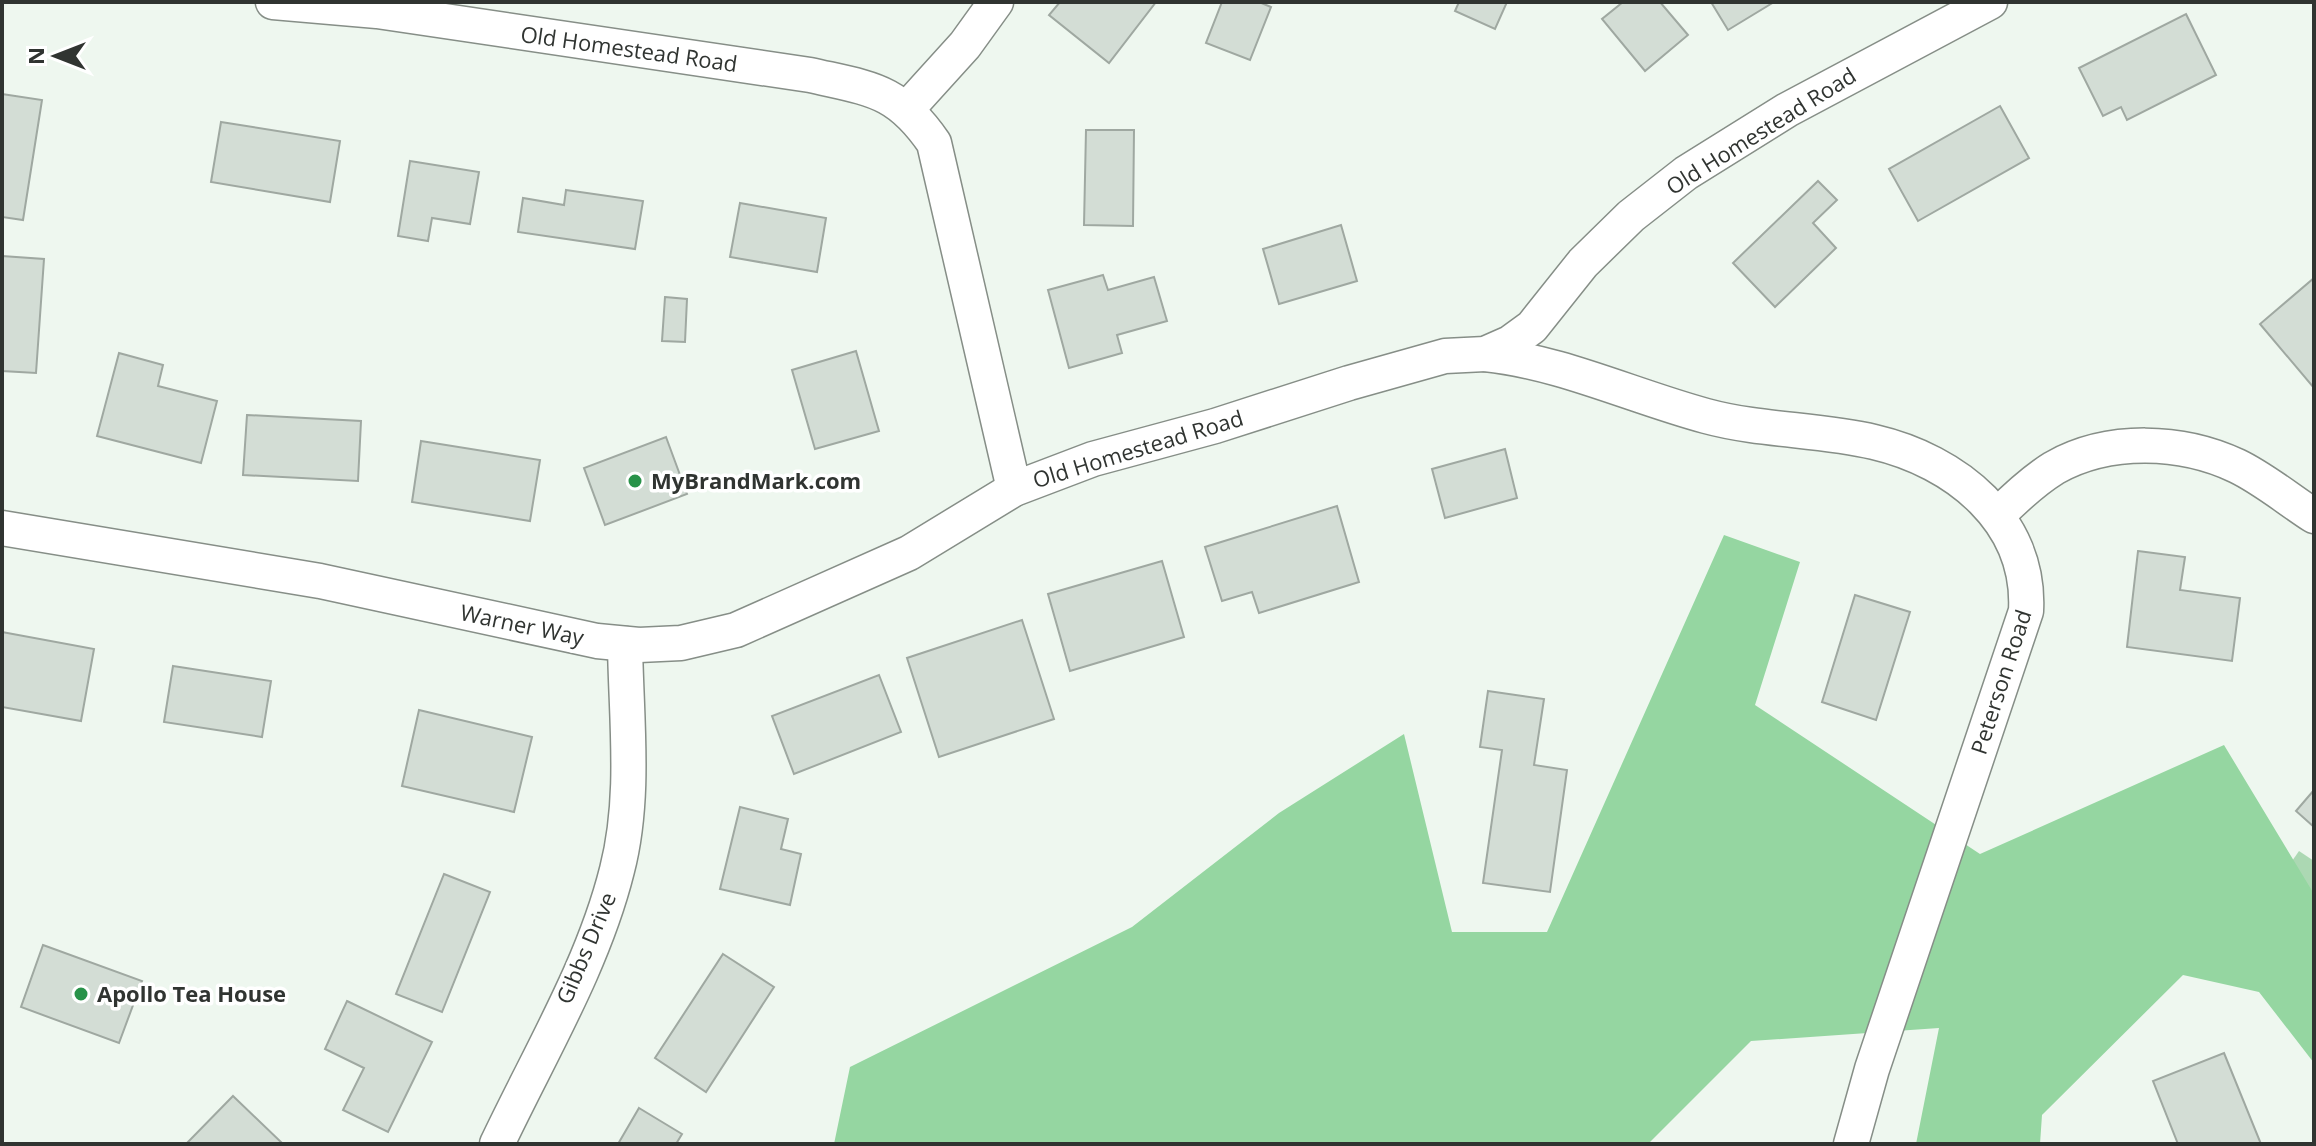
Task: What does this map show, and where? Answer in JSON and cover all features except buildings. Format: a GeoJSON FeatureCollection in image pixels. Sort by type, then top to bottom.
{"type":"FeatureCollection","features":[{"type":"Feature","properties":{"kind":"street","name":"Old Homestead Road"},"geometry":{"type":"LineString","coordinates":[[273,2],[377,11],[810,75],[871,89],[895,99],[934,143],[1014,489],[1093,459],[1215,426],[1349,383],[1445,356],[1485,354],[1510,343],[1532,327],[1583,263],[1631,216],[1686,173],[1787,110],[1990,2]]}},
{"type":"Feature","properties":{"kind":"street"},"geometry":{"type":"LineString","coordinates":[[907,109],[965,45],[996,2]]}},
{"type":"Feature","properties":{"kind":"street","name":"Peterson Road"},"geometry":{"type":"LineString","coordinates":[[1485,354],[1522,358],[1709,417],[1875,442],[1919,456],[1958,478],[1998,515],[2022,558],[2028,590],[2026,611],[1872,1069],[1851,1144]]}},
{"type":"Feature","properties":{"kind":"street"},"geometry":{"type":"LineString","coordinates":[[1998,515],[2056,467],[2090,454],[2128,446],[2167,446],[2204,453],[2239,467],[2314,516]]}},
{"type":"Feature","properties":{"kind":"street","name":"Warner Way"},"geometry":{"type":"LineString","coordinates":[[2,528],[320,581],[625,644],[681,643],[736,630],[909,553],[1014,489]]}},
{"type":"Feature","properties":{"kind":"street","name":"Gibbs Drive"},"geometry":{"type":"LineString","coordinates":[[497,1144],[598,932],[618,868],[628,803],[625,644]]}},
{"type":"Feature","properties":{"kind":"green space"},"geometry":{"type":"Polygon","coordinates":[[[1724,535],[1800,562],[1755,705],[1980,854],[2224,745],[2314,894],[2314,1063],[2259,992],[2183,975],[2042,1115],[2040,1144],[1916,1144],[1939,1028],[1751,1041],[1648,1144],[834,1144],[850,1067],[1132,927],[1279,813],[1404,734],[1452,932],[1547,932],[1724,535]]]}},
{"type":"Feature","properties":{"kind":"green space"},"geometry":{"type":"Polygon","coordinates":[[[2299,851],[2314,861],[2314,898],[2263,903],[2299,851]]]}},
{"type":"Feature","properties":{"kind":"place","name":"MyBrandMark.com"},"geometry":{"type":"Point","coordinates":[635,481]}},
{"type":"Feature","properties":{"kind":"place","name":"Apollo Tea House"},"geometry":{"type":"Point","coordinates":[81,994]}}]}
